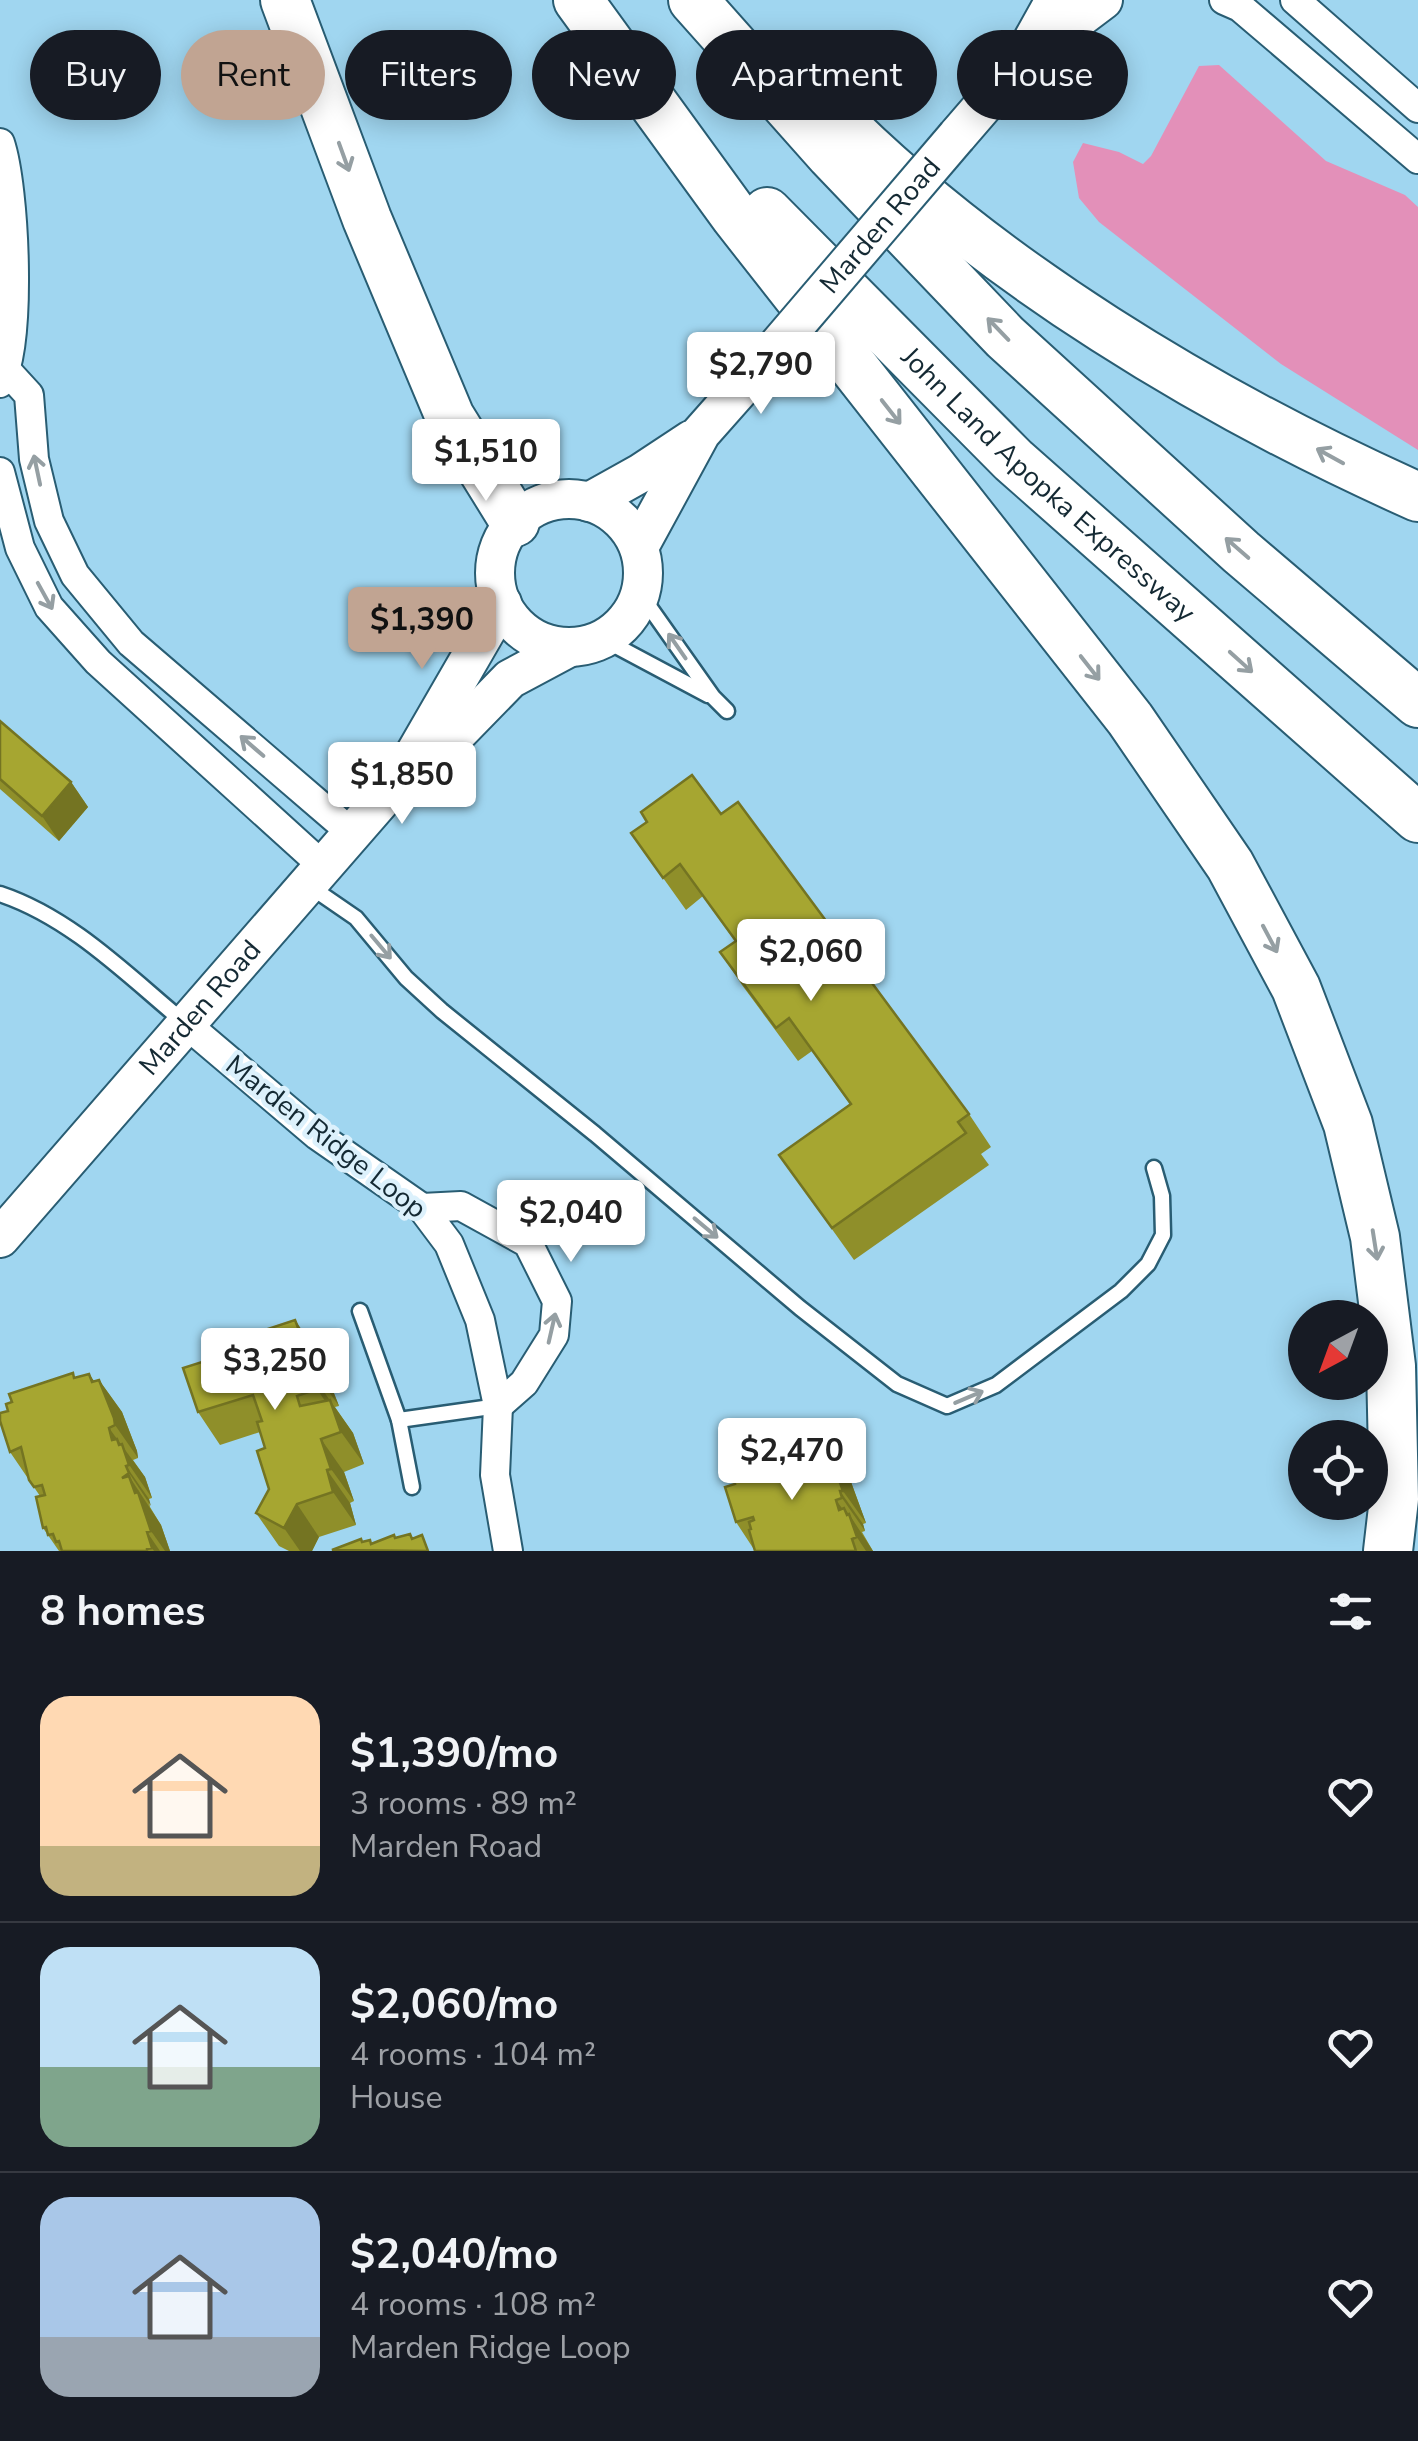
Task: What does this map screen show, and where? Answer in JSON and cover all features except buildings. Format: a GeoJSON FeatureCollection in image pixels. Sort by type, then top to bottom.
{"type":"FeatureCollection","features":[{"type":"Feature","properties":{"kind":"highway"},"geometry":{"type":"LineString","coordinates":[[285,0],[367,218],[450,417],[515,522]]}},
{"type":"Feature","properties":{"kind":"highway"},"geometry":{"type":"LineString","coordinates":[[578,0],[735,216],[1130,719],[1230,865],[1296,988],[1348,1124],[1375,1236],[1391,1366],[1394,1499],[1388,1551]]}},
{"type":"Feature","properties":{"kind":"highway","name":"John Land Apopka Expressway"},"geometry":{"type":"LineString","coordinates":[[578,0],[764,210],[1013,460],[1418,818]]}},
{"type":"Feature","properties":{"kind":"highway"},"geometry":{"type":"LineString","coordinates":[[693,0],[831,156],[1005,337],[1241,552],[1418,702]]}},
{"type":"Feature","properties":{"kind":"highway"},"geometry":{"type":"LineString","coordinates":[[721,0],[852,134],[988,249],[1134,348],[1343,464],[1418,498]]}},
{"type":"Feature","properties":{"kind":"street","name":"Marden Road"},"geometry":{"type":"LineString","coordinates":[[1039,30],[1056,0]]}},
{"type":"Feature","properties":{"kind":"street","name":"Marden Road"},"geometry":{"type":"LineString","coordinates":[[1064,30],[1104,0]]}},
{"type":"Feature","properties":{"kind":"street"},"geometry":{"type":"LineString","coordinates":[[1224,0],[1240,7],[1418,159]]}},
{"type":"Feature","properties":{"kind":"street"},"geometry":{"type":"LineString","coordinates":[[1295,0],[1418,108]]}},
{"type":"Feature","properties":{"kind":"street","name":"Marden Road"},"geometry":{"type":"LineString","coordinates":[[639,547],[701,433],[971,120]]}},
{"type":"Feature","properties":{"kind":"street"},"geometry":{"type":"LineString","coordinates":[[0,143],[12,222],[12,316],[3,377],[29,395],[34,459],[49,521],[75,575],[131,642],[352,833]]}},
{"type":"Feature","properties":{"kind":"street","name":"Marden Road"},"geometry":{"type":"LineString","coordinates":[[589,502],[642,473],[701,433]]}},
{"type":"Feature","properties":{"kind":"street"},"geometry":{"type":"LineString","coordinates":[[0,472],[20,548],[50,607],[98,662],[187,740],[315,876]]}},
{"type":"Feature","properties":{"kind":"street"},"geometry":{"type":"LineString","coordinates":[[549,502],[589,502],[610,512],[627,527],[639,547],[644,571],[641,594],[630,616],[613,634],[585,643],[544,643],[522,631],[502,603],[495,566],[501,542],[515,522],[549,502]]}},
{"type":"Feature","properties":{"kind":"street"},"geometry":{"type":"LineString","coordinates":[[20,548],[56,536]]}},
{"type":"Feature","properties":{"kind":"street","name":"Marden Road"},"geometry":{"type":"LineString","coordinates":[[0,1238],[402,776],[502,603]]}},
{"type":"Feature","properties":{"kind":"street","name":"Marden Road"},"geometry":{"type":"LineString","coordinates":[[402,776],[432,760],[510,679],[585,643]]}},
{"type":"Feature","properties":{"kind":"street"},"geometry":{"type":"LineString","coordinates":[[187,740],[211,710]]}},
{"type":"Feature","properties":{"kind":"street","name":"Marden Ridge Loop"},"geometry":{"type":"LineString","coordinates":[[186,1024],[316,1135],[422,1208],[449,1244],[480,1320],[498,1406],[495,1476],[508,1551]]}},
{"type":"Feature","properties":{"kind":"street"},"geometry":{"type":"LineString","coordinates":[[422,1208],[461,1206],[528,1242],[557,1301],[554,1335],[524,1383],[498,1406]]}},
{"type":"Feature","properties":{"kind":"lane"},"geometry":{"type":"LineString","coordinates":[[641,594],[712,697],[727,711]]}},
{"type":"Feature","properties":{"kind":"lane"},"geometry":{"type":"LineString","coordinates":[[585,643],[712,697]]}},
{"type":"Feature","properties":{"kind":"lane"},"geometry":{"type":"LineString","coordinates":[[315,876],[406,978],[442,1011],[595,1134],[800,1308],[898,1384],[947,1406],[996,1385],[1121,1290],[1148,1264],[1162,1236],[1162,1196],[1154,1168]]}},
{"type":"Feature","properties":{"kind":"lane"},"geometry":{"type":"LineString","coordinates":[[0,894],[78,934],[186,1024]]}},
{"type":"Feature","properties":{"kind":"lane"},"geometry":{"type":"LineString","coordinates":[[360,1311],[399,1420],[412,1487]]}},
{"type":"Feature","properties":{"kind":"lane"},"geometry":{"type":"LineString","coordinates":[[399,1420],[498,1406]]}},
{"type":"Feature","properties":{"kind":"shaded area"},"geometry":{"type":"Polygon","coordinates":[[[1219,65],[1326,161],[1405,195],[1418,207],[1418,450],[1281,364],[1099,222],[1079,198],[1073,162],[1083,143],[1119,152],[1143,164],[1199,66],[1219,65]]]}}]}
